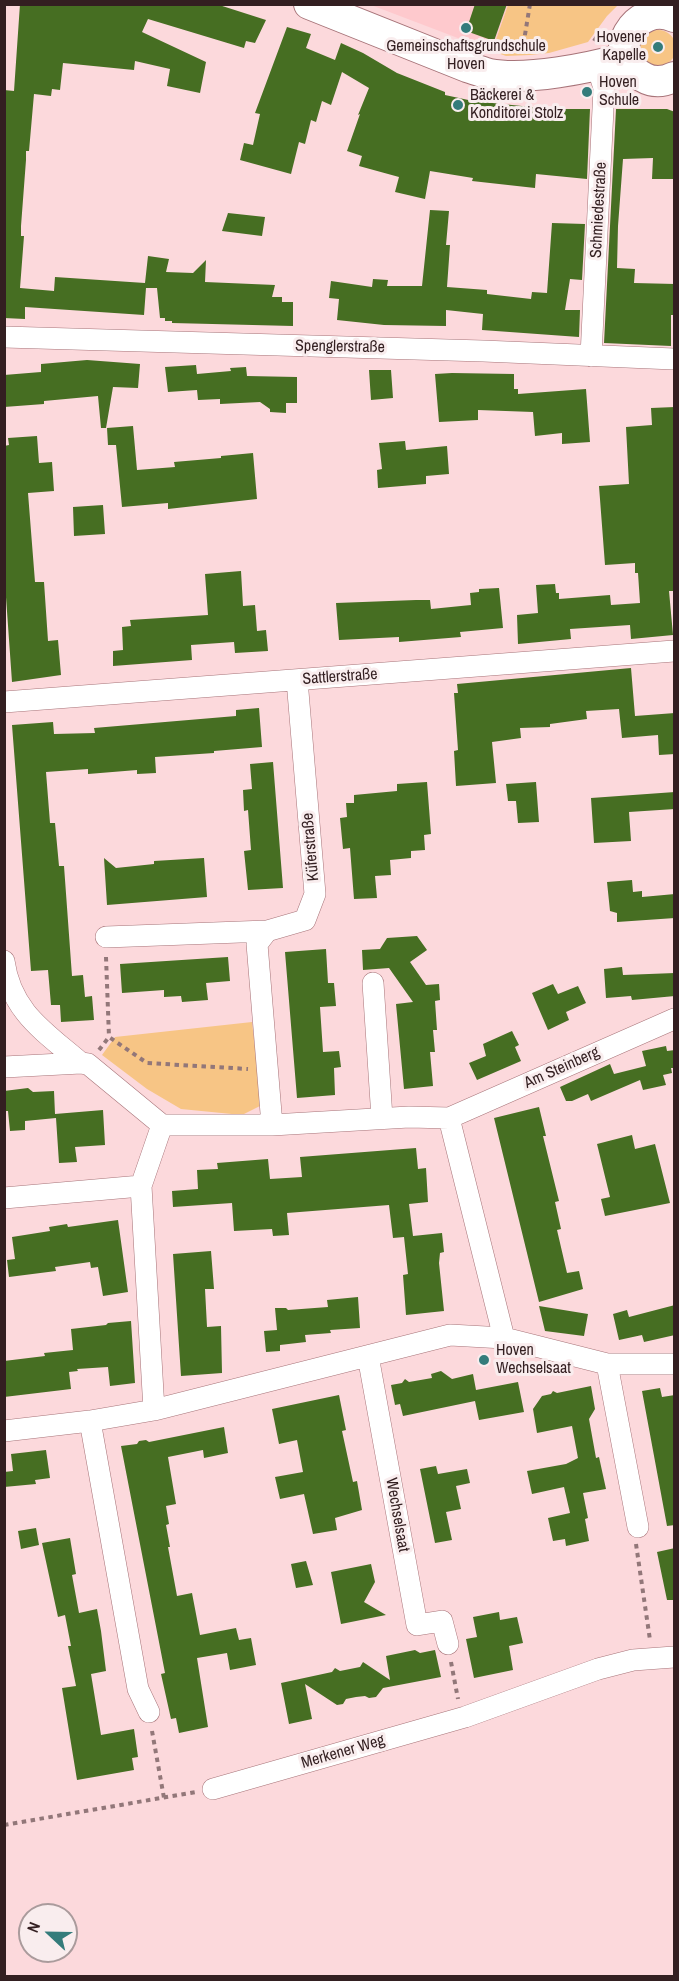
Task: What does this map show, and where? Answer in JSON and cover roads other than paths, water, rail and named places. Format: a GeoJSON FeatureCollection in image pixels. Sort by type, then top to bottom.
{"type":"FeatureCollection","features":[{"type":"Feature","properties":{"kind":"main road"},"geometry":{"type":"LineString","coordinates":[[309,4],[466,67],[502,75],[552,73],[611,62],[631,68],[648,80],[658,81],[675,77]]}},
{"type":"Feature","properties":{"kind":"main road"},"geometry":{"type":"LineString","coordinates":[[611,62],[624,48],[625,36],[630,26],[639,18],[660,12],[675,17]]}},
{"type":"Feature","properties":{"kind":"street","name":"Schmiedestraße"},"geometry":{"type":"LineString","coordinates":[[591,356],[604,88],[611,62]]}},
{"type":"Feature","properties":{"kind":"street","name":"Spenglerstraße"},"geometry":{"type":"LineString","coordinates":[[4,337],[675,359]]}},
{"type":"Feature","properties":{"kind":"street","name":"Sattlerstraße"},"geometry":{"type":"LineString","coordinates":[[4,702],[675,651]]}},
{"type":"Feature","properties":{"kind":"street","name":"Küferstraße"},"geometry":{"type":"LineString","coordinates":[[106,937],[267,931],[304,920],[315,894],[297,680]]}},
{"type":"Feature","properties":{"kind":"street"},"geometry":{"type":"LineString","coordinates":[[267,931],[257,944],[272,1125]]}},
{"type":"Feature","properties":{"kind":"street"},"geometry":{"type":"LineString","coordinates":[[4,961],[7,982],[29,1018],[162,1125],[141,1186],[154,1410]]}},
{"type":"Feature","properties":{"kind":"street"},"geometry":{"type":"LineString","coordinates":[[373,983],[382,1118]]}},
{"type":"Feature","properties":{"kind":"street","name":"Am Steinberg"},"geometry":{"type":"LineString","coordinates":[[162,1125],[272,1125],[382,1118],[449,1118],[675,1018]]}},
{"type":"Feature","properties":{"kind":"street"},"geometry":{"type":"LineString","coordinates":[[4,1067],[84,1064]]}},
{"type":"Feature","properties":{"kind":"street"},"geometry":{"type":"LineString","coordinates":[[449,1118],[504,1338]]}},
{"type":"Feature","properties":{"kind":"street"},"geometry":{"type":"LineString","coordinates":[[4,1198],[141,1186]]}},
{"type":"Feature","properties":{"kind":"street"},"geometry":{"type":"LineString","coordinates":[[4,1431],[90,1421],[154,1410],[450,1335],[504,1338],[607,1364],[675,1364]]}},
{"type":"Feature","properties":{"kind":"street","name":"Wechselsaat"},"geometry":{"type":"LineString","coordinates":[[368,1356],[417,1625],[442,1621],[448,1644]]}},
{"type":"Feature","properties":{"kind":"street"},"geometry":{"type":"LineString","coordinates":[[607,1364],[638,1527]]}},
{"type":"Feature","properties":{"kind":"street"},"geometry":{"type":"LineString","coordinates":[[90,1421],[138,1689],[149,1712]]}},
{"type":"Feature","properties":{"kind":"street","name":"Merkener Weg"},"geometry":{"type":"LineString","coordinates":[[213,1789],[465,1717],[598,1669],[633,1660],[675,1657]]}},
{"type":"Feature","properties":{"kind":"place","name":"Gemeinschaftsgrundschule Hoven"},"geometry":{"type":"Point","coordinates":[466,28]}},
{"type":"Feature","properties":{"kind":"place","name":"Hovener Kapelle"},"geometry":{"type":"Point","coordinates":[658,47]}},
{"type":"Feature","properties":{"kind":"place","name":"Hoven Schule"},"geometry":{"type":"Point","coordinates":[587,92]}},
{"type":"Feature","properties":{"kind":"place","name":"Bäckerei & Konditorei Stolz"},"geometry":{"type":"Point","coordinates":[458,105]}},
{"type":"Feature","properties":{"kind":"place","name":"Hoven Wechselsaat"},"geometry":{"type":"Point","coordinates":[484,1360]}}]}
